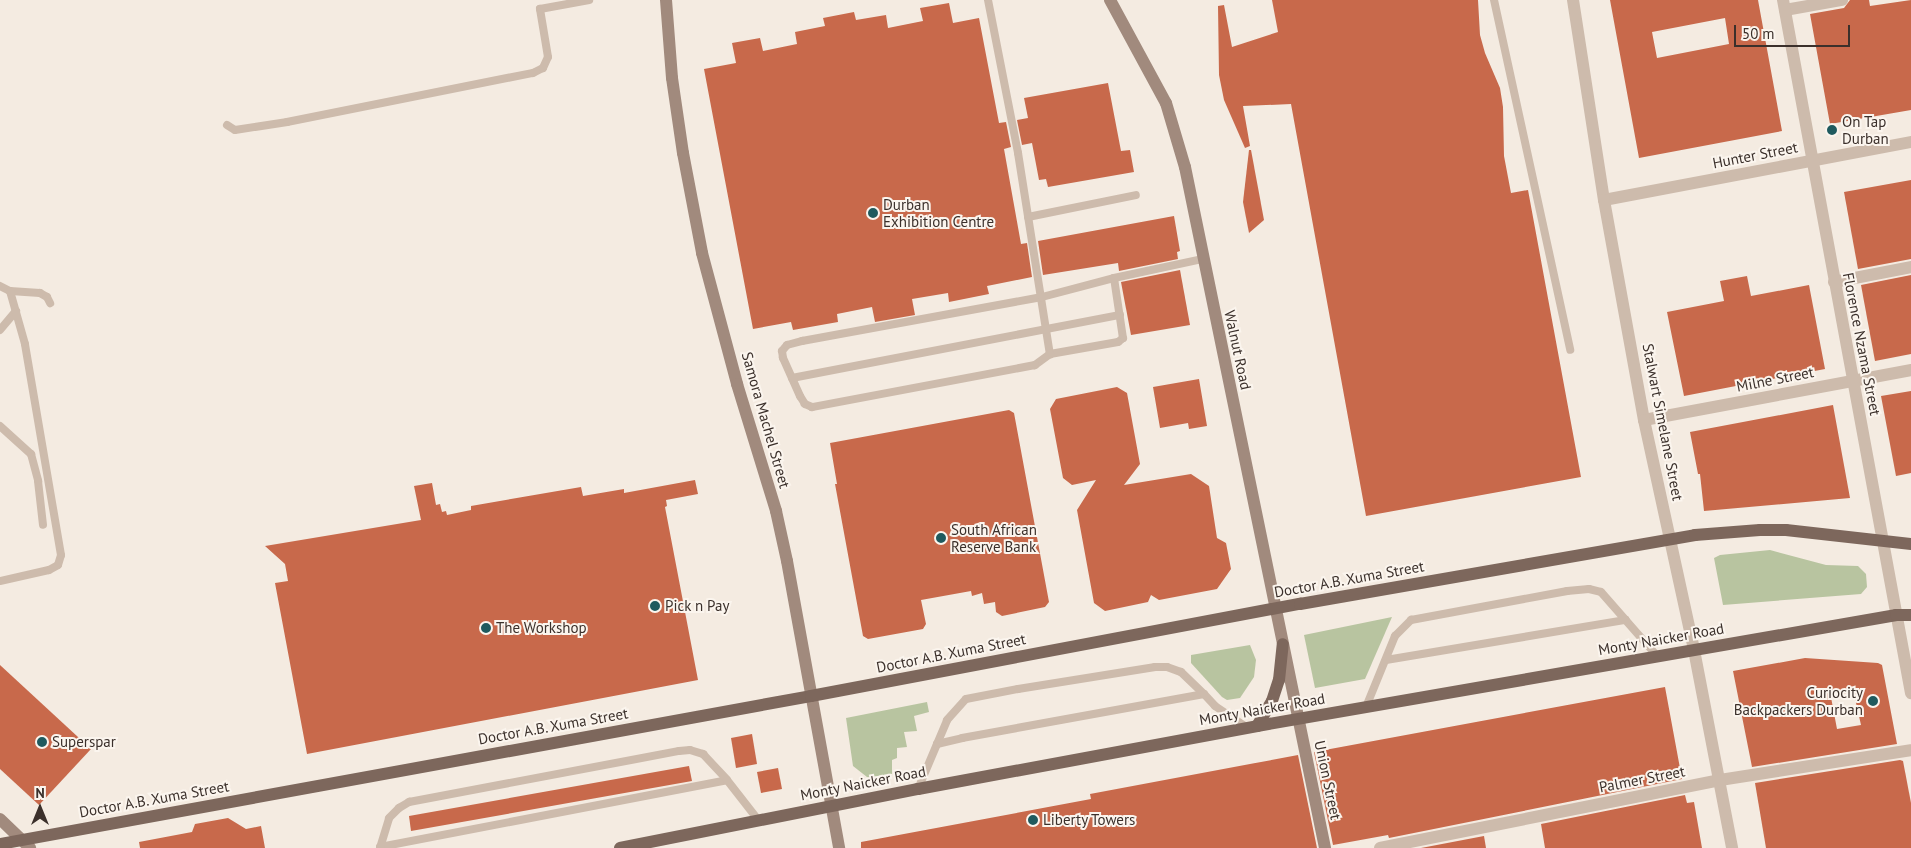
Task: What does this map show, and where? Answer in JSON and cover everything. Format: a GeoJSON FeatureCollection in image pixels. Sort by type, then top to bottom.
{"type":"FeatureCollection","features":[{"type":"Feature","properties":{"kind":"main road","name":"Samora Machel Street"},"geometry":{"type":"LineString","coordinates":[[666,0],[672,78],[686,173],[700,244],[737,384],[776,511],[787,561],[839,848]]}},
{"type":"Feature","properties":{"kind":"main road","name":"Walnut Road"},"geometry":{"type":"LineString","coordinates":[[1110,0],[1166,103],[1185,167],[1277,608],[1298,719]]}},
{"type":"Feature","properties":{"kind":"main road","name":"Doctor A.B. Xuma Street"},"geometry":{"type":"LineString","coordinates":[[0,844],[26,844],[1277,608],[1702,534],[1760,530],[1820,533],[1911,544]]}},
{"type":"Feature","properties":{"kind":"main road","name":"Monty Naicker Road"},"geometry":{"type":"LineString","coordinates":[[620,848],[918,789],[1252,727],[1896,615],[1911,615]]}},
{"type":"Feature","properties":{"kind":"main road"},"geometry":{"type":"LineString","coordinates":[[1252,727],[1272,701],[1279,680],[1284,644]]}},
{"type":"Feature","properties":{"kind":"main road","name":"Union Street"},"geometry":{"type":"LineString","coordinates":[[1298,719],[1325,848]]}},
{"type":"Feature","properties":{"kind":"main road"},"geometry":{"type":"LineString","coordinates":[[0,819],[26,844]]}},
{"type":"Feature","properties":{"kind":"street","name":"Stalwart Simelane Street"},"geometry":{"type":"LineString","coordinates":[[1573,0],[1604,200],[1644,420],[1694,650],[1732,848]]}},
{"type":"Feature","properties":{"kind":"street"},"geometry":{"type":"LineString","coordinates":[[1784,5],[1842,0]]}},
{"type":"Feature","properties":{"kind":"street","name":"Florence Nzama Street"},"geometry":{"type":"LineString","coordinates":[[1784,5],[1811,161],[1911,693]]}},
{"type":"Feature","properties":{"kind":"street","name":"Hunter Street"},"geometry":{"type":"LineString","coordinates":[[1604,200],[1911,142]]}},
{"type":"Feature","properties":{"kind":"street"},"geometry":{"type":"LineString","coordinates":[[1834,282],[1911,267]]}},
{"type":"Feature","properties":{"kind":"street","name":"Milne Street"},"geometry":{"type":"LineString","coordinates":[[1644,420],[1911,370]]}},
{"type":"Feature","properties":{"kind":"street","name":"Palmer Street"},"geometry":{"type":"LineString","coordinates":[[1380,848],[1720,780],[1911,750]]}},
{"type":"Feature","properties":{"kind":"lane"},"geometry":{"type":"LineString","coordinates":[[227,126],[235,130],[287,122],[533,73],[543,68],[548,58],[540,9],[589,0]]}},
{"type":"Feature","properties":{"kind":"lane"},"geometry":{"type":"LineString","coordinates":[[988,0],[1009,102],[1048,330],[1050,354]]}},
{"type":"Feature","properties":{"kind":"lane"},"geometry":{"type":"LineString","coordinates":[[1494,0],[1570,350]]}},
{"type":"Feature","properties":{"kind":"lane"},"geometry":{"type":"LineString","coordinates":[[1028,217],[1136,195]]}},
{"type":"Feature","properties":{"kind":"lane"},"geometry":{"type":"LineString","coordinates":[[1114,278],[1124,334],[1123,338],[1118,342],[1050,354],[1035,365],[812,406],[805,404],[800,396],[783,358],[782,351],[787,345],[1042,297],[1114,278],[1203,259]]}},
{"type":"Feature","properties":{"kind":"lane"},"geometry":{"type":"LineString","coordinates":[[0,286],[10,291],[40,293],[47,297],[50,303]]}},
{"type":"Feature","properties":{"kind":"lane"},"geometry":{"type":"LineString","coordinates":[[0,581],[48,570],[58,565],[61,555],[25,344],[10,291]]}},
{"type":"Feature","properties":{"kind":"lane"},"geometry":{"type":"LineString","coordinates":[[0,330],[16,311]]}},
{"type":"Feature","properties":{"kind":"lane"},"geometry":{"type":"LineString","coordinates":[[792,378],[1120,315]]}},
{"type":"Feature","properties":{"kind":"lane"},"geometry":{"type":"LineString","coordinates":[[0,426],[32,454],[38,482],[43,525]]}},
{"type":"Feature","properties":{"kind":"lane"},"geometry":{"type":"LineString","coordinates":[[1366,707],[1396,636],[1411,620],[1567,591],[1589,589],[1601,592],[1657,656]]}},
{"type":"Feature","properties":{"kind":"lane"},"geometry":{"type":"LineString","coordinates":[[1386,660],[1626,620]]}},
{"type":"Feature","properties":{"kind":"lane"},"geometry":{"type":"LineString","coordinates":[[918,789],[947,720],[966,699],[1018,689],[1155,666],[1167,667],[1181,672],[1215,706],[1252,727]]}},
{"type":"Feature","properties":{"kind":"lane"},"geometry":{"type":"LineString","coordinates":[[938,744],[1204,694]]}},
{"type":"Feature","properties":{"kind":"lane"},"geometry":{"type":"LineString","coordinates":[[727,780],[380,848],[389,818],[398,808],[424,798],[690,750],[704,754],[727,780],[759,821]]}},
{"type":"Feature","properties":{"kind":"green space"},"geometry":{"type":"Polygon","coordinates":[[[1770,550],[1826,565],[1858,566],[1866,574],[1867,587],[1861,594],[1723,605],[1714,558],[1720,555],[1770,550]]]}},
{"type":"Feature","properties":{"kind":"green space"},"geometry":{"type":"Polygon","coordinates":[[[1392,617],[1365,679],[1315,688],[1304,635],[1392,617]]]}},
{"type":"Feature","properties":{"kind":"green space"},"geometry":{"type":"Polygon","coordinates":[[[1250,645],[1256,660],[1254,677],[1240,698],[1227,700],[1222,697],[1191,663],[1191,655],[1250,645]]]}},
{"type":"Feature","properties":{"kind":"green space"},"geometry":{"type":"Polygon","coordinates":[[[927,702],[929,712],[914,716],[917,731],[904,732],[907,747],[897,748],[897,758],[892,760],[892,776],[877,779],[867,777],[853,766],[846,718],[927,702]]]}},
{"type":"Feature","properties":{"kind":"building"},"geometry":{"type":"Polygon","coordinates":[[[1272,0],[1478,0],[1480,35],[1485,53],[1500,88],[1503,107],[1504,156],[1511,193],[1528,190],[1581,477],[1366,516],[1291,104],[1243,106],[1250,146],[1245,148],[1224,100],[1219,75],[1218,6],[1224,5],[1232,47],[1278,32],[1272,0]]]}},
{"type":"Feature","properties":{"kind":"building"},"geometry":{"type":"Polygon","coordinates":[[[1610,0],[1758,0],[1782,131],[1639,158],[1610,0]],[[1725,18],[1652,32],[1657,58],[1729,44],[1725,18]]]}},
{"type":"Feature","properties":{"kind":"building"},"geometry":{"type":"Polygon","coordinates":[[[1850,0],[1869,0],[1870,6],[1911,0],[1911,110],[1830,124],[1810,14],[1844,8],[1850,0]]]}},
{"type":"Feature","properties":{"kind":"building","name":"Durban Exhibition Centre"},"geometry":{"type":"Polygon","coordinates":[[[949,3],[953,23],[979,18],[999,123],[1006,122],[1011,147],[1004,149],[1021,244],[1027,243],[1032,277],[987,286],[989,294],[949,302],[948,293],[912,299],[915,315],[875,322],[872,307],[837,314],[838,322],[793,330],[791,322],[753,329],[704,69],[736,63],[732,43],[760,38],[763,51],[797,44],[795,32],[825,26],[823,18],[854,12],[856,20],[886,15],[888,28],[923,21],[920,8],[949,3]]]}},
{"type":"Feature","properties":{"kind":"building"},"geometry":{"type":"Polygon","coordinates":[[[1108,83],[1121,151],[1130,150],[1134,172],[1048,187],[1046,179],[1039,180],[1032,143],[1022,145],[1017,120],[1028,118],[1024,98],[1108,83]]]}},
{"type":"Feature","properties":{"kind":"building"},"geometry":{"type":"Polygon","coordinates":[[[1249,150],[1251,150],[1264,220],[1249,233],[1243,202],[1249,150]]]}},
{"type":"Feature","properties":{"kind":"building"},"geometry":{"type":"Polygon","coordinates":[[[1911,180],[1911,259],[1858,269],[1844,192],[1911,180]]]}},
{"type":"Feature","properties":{"kind":"building"},"geometry":{"type":"Polygon","coordinates":[[[1174,216],[1180,251],[1177,252],[1178,259],[1119,271],[1118,263],[1043,275],[1038,241],[1174,216]]]}},
{"type":"Feature","properties":{"kind":"building"},"geometry":{"type":"Polygon","coordinates":[[[1180,270],[1190,325],[1131,335],[1121,282],[1180,270]]]}},
{"type":"Feature","properties":{"kind":"building"},"geometry":{"type":"Polygon","coordinates":[[[1911,275],[1911,354],[1875,361],[1861,285],[1911,275]]]}},
{"type":"Feature","properties":{"kind":"building"},"geometry":{"type":"Polygon","coordinates":[[[1747,276],[1751,296],[1809,285],[1825,369],[1684,396],[1667,312],[1724,301],[1720,281],[1747,276]]]}},
{"type":"Feature","properties":{"kind":"building"},"geometry":{"type":"Polygon","coordinates":[[[1199,379],[1207,426],[1189,429],[1188,423],[1160,428],[1153,387],[1199,379]]]}},
{"type":"Feature","properties":{"kind":"building"},"geometry":{"type":"Polygon","coordinates":[[[1117,387],[1127,393],[1140,464],[1124,485],[1191,474],[1209,486],[1217,538],[1226,543],[1231,569],[1217,589],[1159,600],[1151,595],[1148,602],[1105,611],[1094,603],[1077,510],[1096,480],[1072,485],[1063,478],[1050,409],[1056,399],[1117,387]]]}},
{"type":"Feature","properties":{"kind":"building"},"geometry":{"type":"Polygon","coordinates":[[[1911,391],[1911,473],[1896,476],[1881,396],[1911,391]]]}},
{"type":"Feature","properties":{"kind":"building"},"geometry":{"type":"Polygon","coordinates":[[[1833,405],[1850,498],[1704,511],[1700,474],[1698,474],[1690,432],[1833,405]]]}},
{"type":"Feature","properties":{"kind":"building","name":"South African Reserve Bank"},"geometry":{"type":"Polygon","coordinates":[[[1009,410],[1014,413],[1049,602],[1045,607],[1002,616],[996,612],[995,602],[984,604],[982,593],[972,596],[971,591],[921,600],[926,624],[923,629],[868,639],[863,636],[835,484],[837,484],[830,443],[1009,410]]]}},
{"type":"Feature","properties":{"kind":"building","name":"The Workshop"},"geometry":{"type":"Polygon","coordinates":[[[695,480],[698,494],[666,500],[667,506],[665,507],[698,680],[307,754],[275,583],[288,581],[285,564],[265,546],[421,520],[414,486],[432,483],[436,505],[440,504],[442,512],[446,511],[447,515],[471,510],[471,506],[581,487],[583,496],[624,489],[624,493],[695,480]]]}},
{"type":"Feature","properties":{"kind":"building"},"geometry":{"type":"Polygon","coordinates":[[[1805,658],[1878,663],[1882,665],[1897,744],[1752,767],[1733,671],[1805,658]],[[1830,692],[1837,729],[1861,725],[1854,694],[1830,692]]]}},
{"type":"Feature","properties":{"kind":"building","name":"Superspar"},"geometry":{"type":"Polygon","coordinates":[[[0,665],[91,749],[39,805],[0,769],[0,665]]]}},
{"type":"Feature","properties":{"kind":"building"},"geometry":{"type":"Polygon","coordinates":[[[1665,687],[1682,779],[1389,838],[1388,835],[1333,845],[1314,752],[1665,687]]]}},
{"type":"Feature","properties":{"kind":"building"},"geometry":{"type":"Polygon","coordinates":[[[752,734],[757,764],[736,768],[731,738],[752,734]]]}},
{"type":"Feature","properties":{"kind":"building"},"geometry":{"type":"Polygon","coordinates":[[[1298,755],[1317,848],[861,848],[861,842],[1091,799],[1090,794],[1298,755]]]}},
{"type":"Feature","properties":{"kind":"building"},"geometry":{"type":"Polygon","coordinates":[[[1903,761],[1911,803],[1911,848],[1766,848],[1755,783],[1903,761]]]}},
{"type":"Feature","properties":{"kind":"building"},"geometry":{"type":"Polygon","coordinates":[[[689,766],[692,781],[411,831],[409,816],[689,766]]]}},
{"type":"Feature","properties":{"kind":"building"},"geometry":{"type":"Polygon","coordinates":[[[778,768],[782,789],[761,793],[757,772],[778,768]]]}},
{"type":"Feature","properties":{"kind":"building"},"geometry":{"type":"Polygon","coordinates":[[[1685,795],[1687,803],[1694,802],[1702,848],[1545,848],[1541,824],[1685,795]]]}},
{"type":"Feature","properties":{"kind":"building"},"geometry":{"type":"Polygon","coordinates":[[[228,818],[246,829],[261,826],[265,848],[140,848],[139,842],[192,832],[195,824],[228,818]]]}},
{"type":"Feature","properties":{"kind":"building"},"geometry":{"type":"Polygon","coordinates":[[[1484,836],[1486,848],[1421,848],[1484,836]]]}},
{"type":"Feature","properties":{"kind":"place","name":"On Tap Durban"},"geometry":{"type":"Point","coordinates":[1832,130]}},
{"type":"Feature","properties":{"kind":"place","name":"Durban Exhibition Centre"},"geometry":{"type":"Point","coordinates":[873,213]}},
{"type":"Feature","properties":{"kind":"place","name":"South African Reserve Bank"},"geometry":{"type":"Point","coordinates":[941,538]}},
{"type":"Feature","properties":{"kind":"place","name":"Pick n Pay"},"geometry":{"type":"Point","coordinates":[655,606]}},
{"type":"Feature","properties":{"kind":"place","name":"The Workshop"},"geometry":{"type":"Point","coordinates":[486,628]}},
{"type":"Feature","properties":{"kind":"place","name":"Curiocity Backpackers Durban"},"geometry":{"type":"Point","coordinates":[1873,701]}},
{"type":"Feature","properties":{"kind":"place","name":"Superspar"},"geometry":{"type":"Point","coordinates":[42,742]}},
{"type":"Feature","properties":{"kind":"place","name":"Liberty Towers"},"geometry":{"type":"Point","coordinates":[1033,820]}}]}
